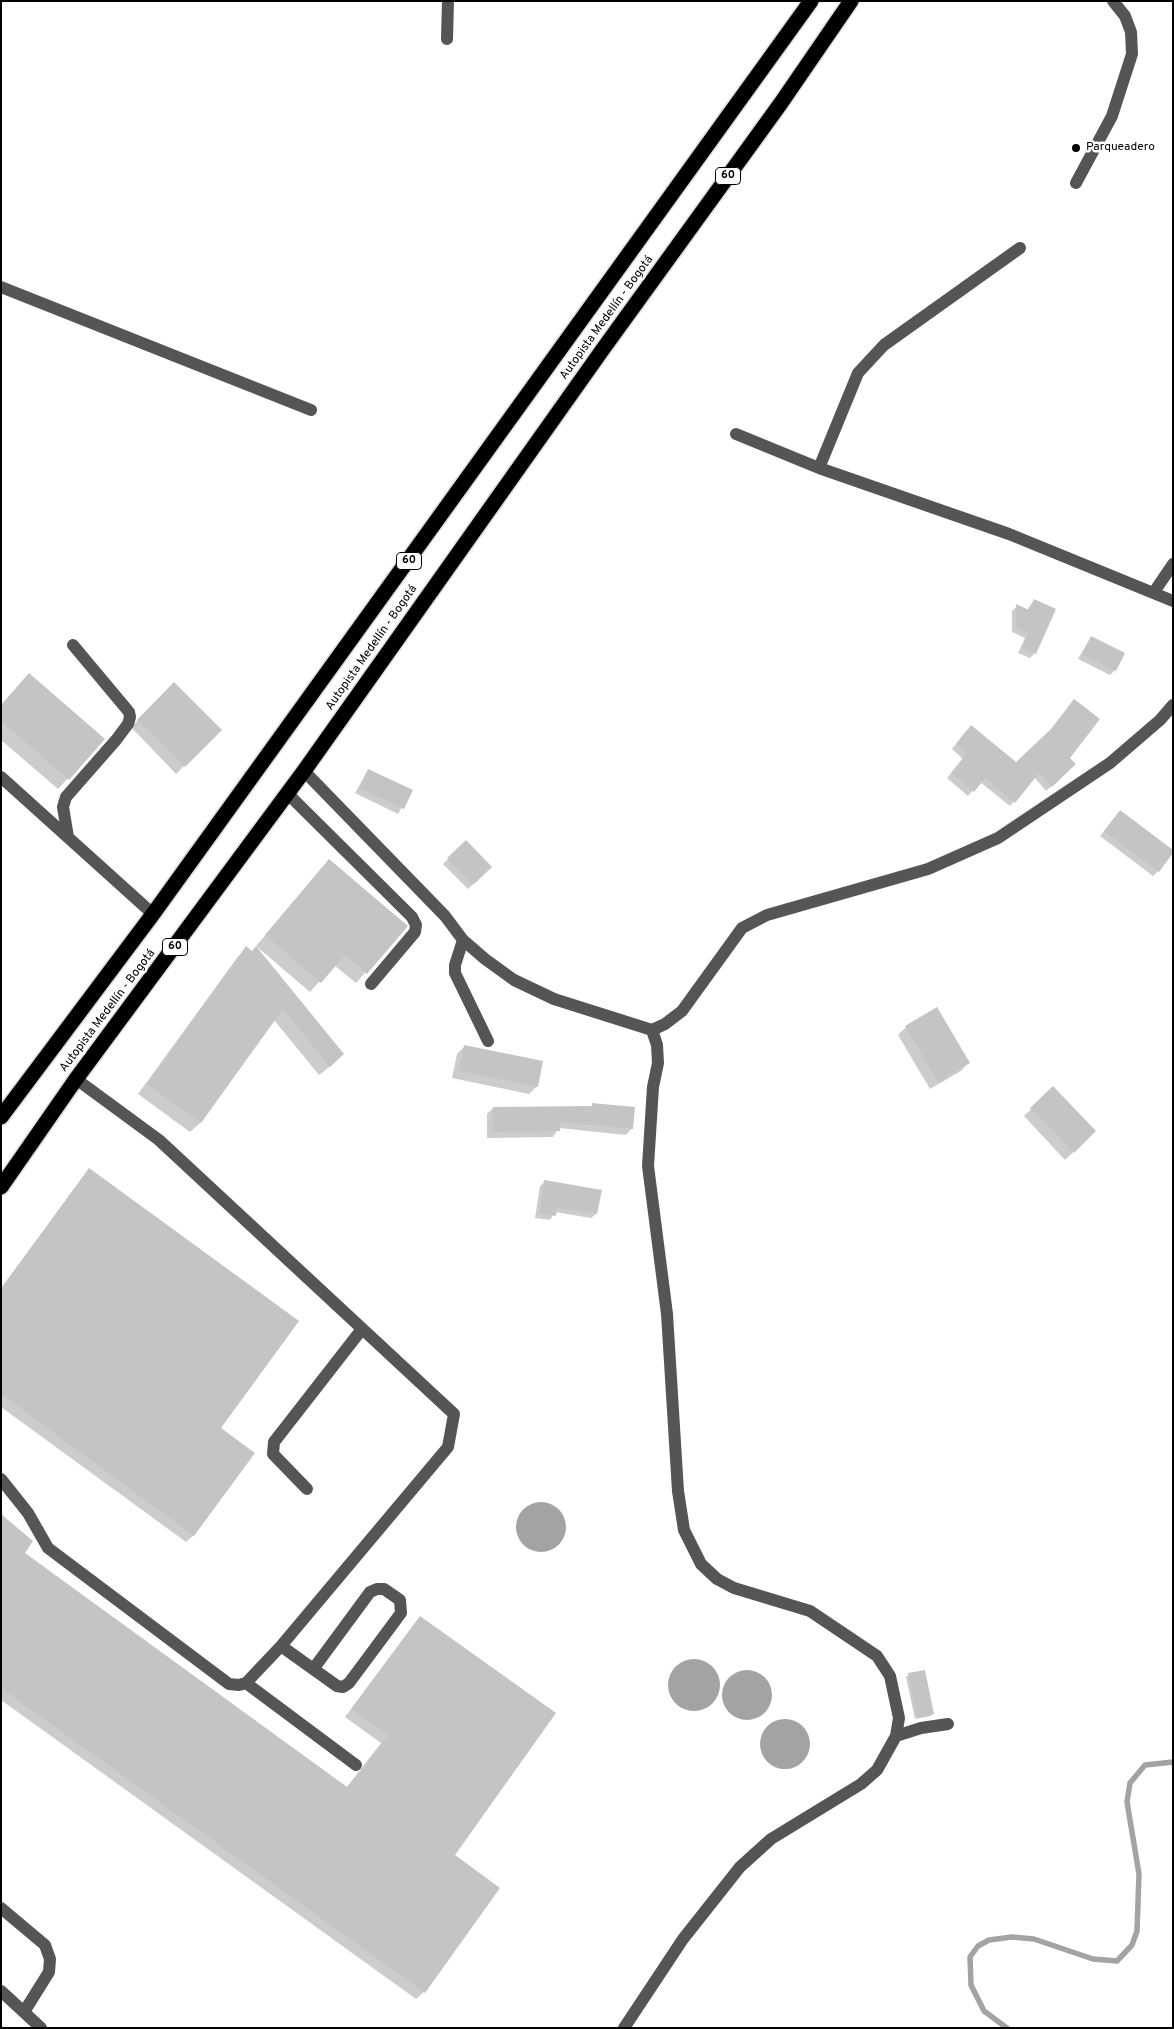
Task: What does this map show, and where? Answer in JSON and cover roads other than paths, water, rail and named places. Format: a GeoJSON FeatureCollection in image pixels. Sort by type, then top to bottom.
{"type":"FeatureCollection","features":[{"type":"Feature","properties":{"kind":"highway","name":"Autopista Medellín - Bogotá"},"geometry":{"type":"LineString","coordinates":[[4,1108],[153,914],[735,110],[811,1]]}},
{"type":"Feature","properties":{"kind":"highway","name":"Autopista Medellín - Bogotá"},"geometry":{"type":"LineString","coordinates":[[1,1187],[76,1079],[304,770],[603,349],[781,103],[851,1]]}},
{"type":"Feature","properties":{"kind":"street"},"geometry":{"type":"LineString","coordinates":[[447,39],[448,1]]}},
{"type":"Feature","properties":{"kind":"street"},"geometry":{"type":"LineString","coordinates":[[1076,183],[1112,116],[1132,54],[1131,32],[1125,16],[1113,1]]}},
{"type":"Feature","properties":{"kind":"street"},"geometry":{"type":"LineString","coordinates":[[819,468],[858,373],[884,345],[1020,248]]}},
{"type":"Feature","properties":{"kind":"street"},"geometry":{"type":"LineString","coordinates":[[1,287],[311,410]]}},
{"type":"Feature","properties":{"kind":"street"},"geometry":{"type":"LineString","coordinates":[[736,434],[819,468],[1009,534],[1173,601]]}},
{"type":"Feature","properties":{"kind":"street"},"geometry":{"type":"LineString","coordinates":[[1154,592],[1173,564]]}},
{"type":"Feature","properties":{"kind":"street"},"geometry":{"type":"LineString","coordinates":[[68,837],[63,808],[66,797],[116,740],[128,724],[130,717],[129,712],[73,645]]}},
{"type":"Feature","properties":{"kind":"street"},"geometry":{"type":"LineString","coordinates":[[304,770],[446,916],[463,940],[514,980],[554,999],[652,1030],[665,1024],[682,1011],[742,928],[767,915],[928,869],[998,838],[1110,763],[1160,720],[1173,705]]}},
{"type":"Feature","properties":{"kind":"street"},"geometry":{"type":"LineString","coordinates":[[1,777],[153,914]]}},
{"type":"Feature","properties":{"kind":"street"},"geometry":{"type":"LineString","coordinates":[[287,793],[412,917],[416,925],[415,932],[370,984]]}},
{"type":"Feature","properties":{"kind":"street"},"geometry":{"type":"LineString","coordinates":[[463,940],[455,965],[455,973],[488,1041]]}},
{"type":"Feature","properties":{"kind":"street"},"geometry":{"type":"LineString","coordinates":[[624,2028],[683,1939],[740,1867],[771,1839],[861,1784],[877,1770],[896,1736],[899,1718],[890,1676],[877,1656],[810,1611],[734,1588],[718,1579],[701,1564],[684,1530],[678,1492],[667,1314],[648,1166],[653,1086],[658,1063],[657,1045],[652,1030]]}},
{"type":"Feature","properties":{"kind":"street"},"geometry":{"type":"LineString","coordinates":[[76,1079],[159,1140],[454,1414],[448,1446],[281,1646],[246,1683]]}},
{"type":"Feature","properties":{"kind":"street"},"geometry":{"type":"LineString","coordinates":[[307,1489],[273,1454],[274,1442],[362,1329]]}},
{"type":"Feature","properties":{"kind":"street"},"geometry":{"type":"LineString","coordinates":[[1,1479],[28,1513],[48,1548],[229,1684],[246,1683],[356,1765]]}},
{"type":"Feature","properties":{"kind":"street"},"geometry":{"type":"LineString","coordinates":[[281,1646],[337,1686],[343,1687],[349,1684],[401,1613],[400,1600],[384,1589],[370,1592],[314,1668]]}},
{"type":"Feature","properties":{"kind":"street"},"geometry":{"type":"LineString","coordinates":[[896,1736],[921,1728],[948,1724]]}},
{"type":"Feature","properties":{"kind":"street"},"geometry":{"type":"LineString","coordinates":[[1,1908],[45,1945],[50,1959],[49,1972],[24,2012]]}},
{"type":"Feature","properties":{"kind":"street"},"geometry":{"type":"LineString","coordinates":[[1,1991],[41,2028]]}},
{"type":"Feature","properties":{"kind":"waterway"},"geometry":{"type":"LineString","coordinates":[[1007,2028],[984,2011],[971,1985],[970,1957],[978,1946],[989,1940],[1012,1937],[1034,1939],[1093,1959],[1117,1961],[1132,1945],[1137,1931],[1139,1874],[1127,1802],[1130,1783],[1145,1765],[1173,1762]]}},
{"type":"Feature","properties":{"kind":"place","name":"Parqueadero"},"geometry":{"type":"Point","coordinates":[1076,148]}}]}
